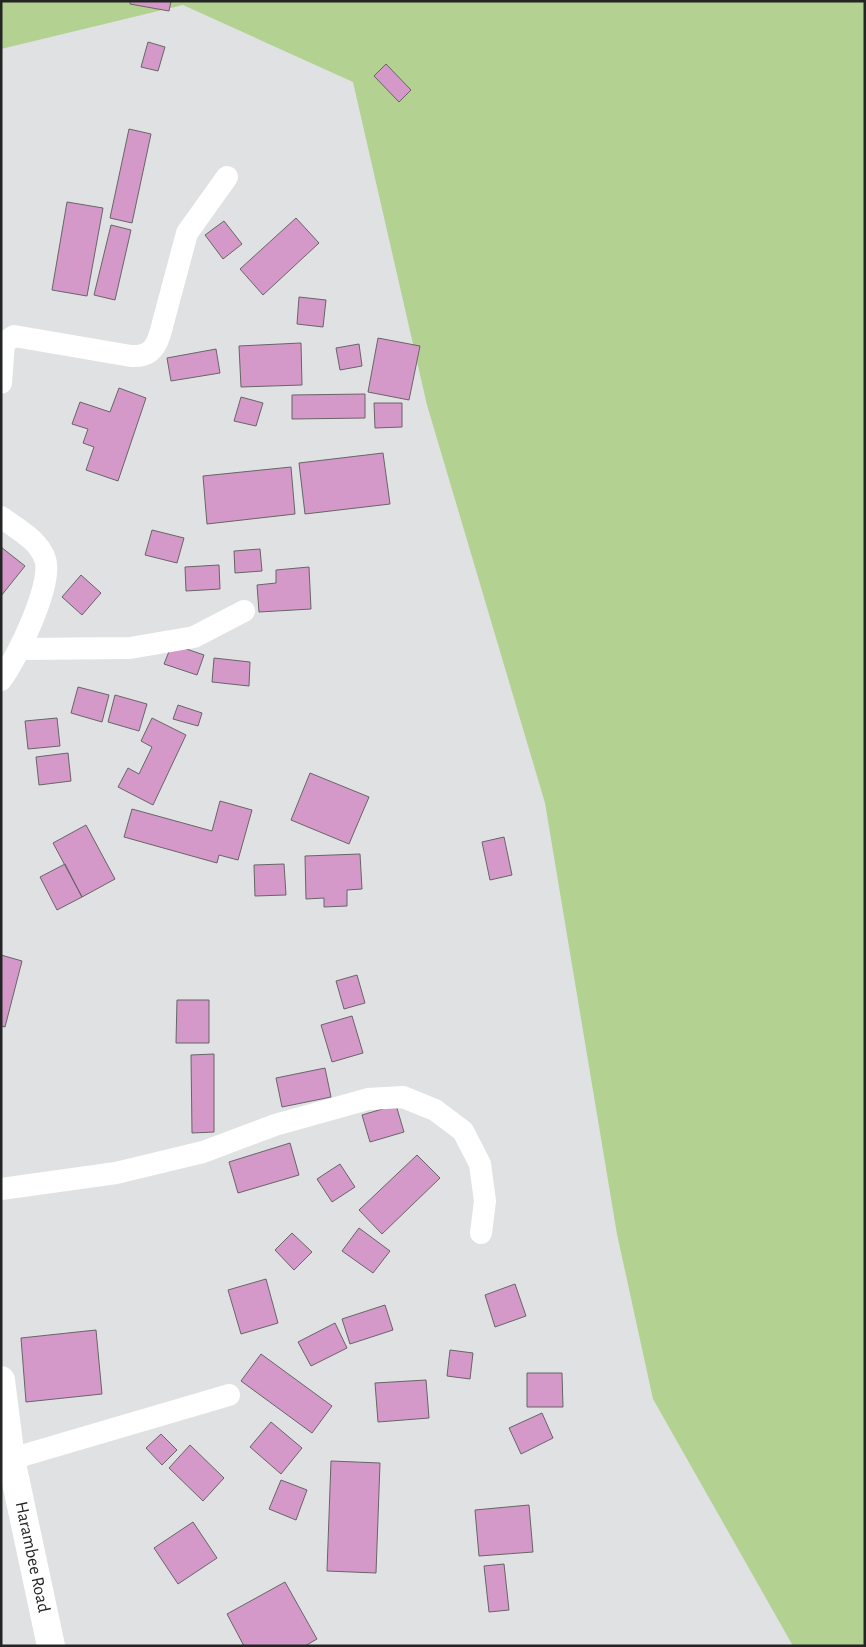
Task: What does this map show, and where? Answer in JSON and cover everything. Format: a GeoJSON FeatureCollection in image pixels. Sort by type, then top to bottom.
{"type":"FeatureCollection","features":[{"type":"Feature","properties":{"kind":"main road","name":"Harambee Road"},"geometry":{"type":"LineString","coordinates":[[1,1380],[11,1459],[51,1646]]}},
{"type":"Feature","properties":{"kind":"street"},"geometry":{"type":"LineString","coordinates":[[1,383],[3,342],[14,336],[131,356],[141,356],[150,353],[157,345],[187,234],[227,178]]}},
{"type":"Feature","properties":{"kind":"street"},"geometry":{"type":"LineString","coordinates":[[1,517],[40,548],[46,561],[47,576],[20,649],[1,680]]}},
{"type":"Feature","properties":{"kind":"street"},"geometry":{"type":"LineString","coordinates":[[20,649],[130,648],[167,642],[194,637],[244,612]]}},
{"type":"Feature","properties":{"kind":"street"},"geometry":{"type":"LineString","coordinates":[[1,1189],[116,1172],[203,1152],[275,1125],[368,1099],[403,1098],[435,1110],[463,1132],[480,1164],[485,1200],[481,1233]]}},
{"type":"Feature","properties":{"kind":"street"},"geometry":{"type":"LineString","coordinates":[[11,1459],[229,1395]]}},
{"type":"Feature","properties":{"kind":"green space"},"geometry":{"type":"Polygon","coordinates":[[[1,1],[865,1],[865,1646],[793,1646],[653,1399],[617,1234],[545,803],[427,405],[353,82],[183,5],[1,49],[1,1]]]}},
{"type":"Feature","properties":{"kind":"building"},"geometry":{"type":"Polygon","coordinates":[[[130,1],[171,1],[169,11],[130,4],[130,1]]]}},
{"type":"Feature","properties":{"kind":"building"},"geometry":{"type":"Polygon","coordinates":[[[148,42],[165,47],[158,71],[141,67],[148,42]]]}},
{"type":"Feature","properties":{"kind":"building"},"geometry":{"type":"Polygon","coordinates":[[[386,64],[411,90],[399,102],[374,76],[386,64]]]}},
{"type":"Feature","properties":{"kind":"building"},"geometry":{"type":"Polygon","coordinates":[[[129,129],[151,134],[132,223],[110,218],[129,129]]]}},
{"type":"Feature","properties":{"kind":"building"},"geometry":{"type":"Polygon","coordinates":[[[67,202],[103,208],[87,296],[52,290],[67,202]]]}},
{"type":"Feature","properties":{"kind":"building"},"geometry":{"type":"Polygon","coordinates":[[[296,218],[319,243],[263,295],[240,269],[296,218]]]}},
{"type":"Feature","properties":{"kind":"building"},"geometry":{"type":"Polygon","coordinates":[[[224,221],[242,244],[223,259],[205,235],[224,221]]]}},
{"type":"Feature","properties":{"kind":"building"},"geometry":{"type":"Polygon","coordinates":[[[111,225],[131,230],[115,300],[94,295],[111,225]]]}},
{"type":"Feature","properties":{"kind":"building"},"geometry":{"type":"Polygon","coordinates":[[[299,297],[326,300],[323,327],[297,324],[299,297]]]}},
{"type":"Feature","properties":{"kind":"building"},"geometry":{"type":"Polygon","coordinates":[[[378,338],[420,346],[409,400],[368,392],[378,338]]]}},
{"type":"Feature","properties":{"kind":"building"},"geometry":{"type":"Polygon","coordinates":[[[301,343],[302,385],[241,387],[239,346],[301,343]]]}},
{"type":"Feature","properties":{"kind":"building"},"geometry":{"type":"Polygon","coordinates":[[[359,344],[362,366],[340,370],[336,348],[359,344]]]}},
{"type":"Feature","properties":{"kind":"building"},"geometry":{"type":"Polygon","coordinates":[[[216,349],[220,373],[171,381],[167,358],[216,349]]]}},
{"type":"Feature","properties":{"kind":"building"},"geometry":{"type":"Polygon","coordinates":[[[119,388],[146,398],[118,481],[86,470],[94,447],[83,443],[88,429],[72,424],[80,402],[110,412],[119,388]]]}},
{"type":"Feature","properties":{"kind":"building"},"geometry":{"type":"Polygon","coordinates":[[[365,394],[365,418],[292,419],[292,395],[365,394]]]}},
{"type":"Feature","properties":{"kind":"building"},"geometry":{"type":"Polygon","coordinates":[[[241,397],[263,403],[256,426],[234,421],[241,397]]]}},
{"type":"Feature","properties":{"kind":"building"},"geometry":{"type":"Polygon","coordinates":[[[374,403],[402,403],[402,427],[375,428],[374,403]]]}},
{"type":"Feature","properties":{"kind":"building"},"geometry":{"type":"Polygon","coordinates":[[[383,453],[390,504],[305,514],[299,463],[383,453]]]}},
{"type":"Feature","properties":{"kind":"building"},"geometry":{"type":"Polygon","coordinates":[[[291,467],[295,514],[207,524],[203,476],[291,467]]]}},
{"type":"Feature","properties":{"kind":"building"},"geometry":{"type":"Polygon","coordinates":[[[152,530],[184,538],[177,563],[145,555],[152,530]]]}},
{"type":"Feature","properties":{"kind":"building"},"geometry":{"type":"Polygon","coordinates":[[[1,547],[25,566],[1,596],[1,547]]]}},
{"type":"Feature","properties":{"kind":"building"},"geometry":{"type":"Polygon","coordinates":[[[260,549],[262,571],[235,573],[234,551],[260,549]]]}},
{"type":"Feature","properties":{"kind":"building"},"geometry":{"type":"Polygon","coordinates":[[[219,565],[220,589],[186,591],[185,567],[219,565]]]}},
{"type":"Feature","properties":{"kind":"building"},"geometry":{"type":"Polygon","coordinates":[[[309,567],[311,609],[259,612],[257,585],[276,583],[276,570],[309,567]]]}},
{"type":"Feature","properties":{"kind":"building"},"geometry":{"type":"Polygon","coordinates":[[[81,575],[101,593],[82,615],[62,597],[81,575]]]}},
{"type":"Feature","properties":{"kind":"building"},"geometry":{"type":"Polygon","coordinates":[[[172,644],[204,655],[197,675],[164,664],[172,644]]]}},
{"type":"Feature","properties":{"kind":"building"},"geometry":{"type":"Polygon","coordinates":[[[214,658],[250,662],[249,686],[212,682],[214,658]]]}},
{"type":"Feature","properties":{"kind":"building"},"geometry":{"type":"Polygon","coordinates":[[[78,687],[109,695],[102,722],[71,713],[78,687]]]}},
{"type":"Feature","properties":{"kind":"building"},"geometry":{"type":"Polygon","coordinates":[[[115,695],[147,704],[139,731],[108,722],[115,695]]]}},
{"type":"Feature","properties":{"kind":"building"},"geometry":{"type":"Polygon","coordinates":[[[178,705],[202,713],[198,726],[173,719],[178,705]]]}},
{"type":"Feature","properties":{"kind":"building"},"geometry":{"type":"Polygon","coordinates":[[[57,718],[60,746],[28,749],[25,721],[57,718]]]}},
{"type":"Feature","properties":{"kind":"building"},"geometry":{"type":"Polygon","coordinates":[[[152,718],[186,735],[153,805],[118,787],[128,768],[139,774],[152,747],[141,741],[152,718]]]}},
{"type":"Feature","properties":{"kind":"building"},"geometry":{"type":"Polygon","coordinates":[[[68,753],[71,781],[39,785],[36,757],[68,753]]]}},
{"type":"Feature","properties":{"kind":"building"},"geometry":{"type":"Polygon","coordinates":[[[310,773],[369,797],[349,844],[291,820],[310,773]]]}},
{"type":"Feature","properties":{"kind":"building"},"geometry":{"type":"Polygon","coordinates":[[[220,801],[252,810],[238,860],[219,855],[217,863],[124,837],[132,809],[212,831],[220,801]]]}},
{"type":"Feature","properties":{"kind":"building"},"geometry":{"type":"Polygon","coordinates":[[[86,825],[115,879],[82,897],[53,843],[86,825]]]}},
{"type":"Feature","properties":{"kind":"building"},"geometry":{"type":"Polygon","coordinates":[[[504,837],[512,875],[490,880],[482,842],[504,837]]]}},
{"type":"Feature","properties":{"kind":"building"},"geometry":{"type":"Polygon","coordinates":[[[360,854],[362,889],[347,890],[347,906],[324,907],[324,898],[306,899],[305,856],[360,854]]]}},
{"type":"Feature","properties":{"kind":"building"},"geometry":{"type":"Polygon","coordinates":[[[65,864],[82,897],[57,910],[40,877],[65,864]]]}},
{"type":"Feature","properties":{"kind":"building"},"geometry":{"type":"Polygon","coordinates":[[[284,864],[286,895],[255,896],[254,865],[284,864]]]}},
{"type":"Feature","properties":{"kind":"building"},"geometry":{"type":"Polygon","coordinates":[[[1,955],[22,961],[5,1027],[1,1026],[1,955]]]}},
{"type":"Feature","properties":{"kind":"building"},"geometry":{"type":"Polygon","coordinates":[[[357,975],[365,1003],[344,1009],[336,981],[357,975]]]}},
{"type":"Feature","properties":{"kind":"building"},"geometry":{"type":"Polygon","coordinates":[[[177,1000],[209,1000],[209,1043],[176,1043],[177,1000]]]}},
{"type":"Feature","properties":{"kind":"building"},"geometry":{"type":"Polygon","coordinates":[[[352,1016],[363,1053],[332,1062],[321,1025],[352,1016]]]}},
{"type":"Feature","properties":{"kind":"building"},"geometry":{"type":"Polygon","coordinates":[[[214,1054],[214,1132],[192,1133],[191,1055],[214,1054]]]}},
{"type":"Feature","properties":{"kind":"building"},"geometry":{"type":"Polygon","coordinates":[[[325,1068],[331,1097],[282,1107],[276,1078],[325,1068]]]}},
{"type":"Feature","properties":{"kind":"building"},"geometry":{"type":"Polygon","coordinates":[[[396,1105],[404,1132],[370,1142],[362,1115],[396,1105]]]}},
{"type":"Feature","properties":{"kind":"building"},"geometry":{"type":"Polygon","coordinates":[[[290,1143],[299,1175],[238,1193],[229,1162],[290,1143]]]}},
{"type":"Feature","properties":{"kind":"building"},"geometry":{"type":"Polygon","coordinates":[[[417,1155],[440,1178],[382,1234],[359,1210],[417,1155]]]}},
{"type":"Feature","properties":{"kind":"building"},"geometry":{"type":"Polygon","coordinates":[[[340,1164],[355,1187],[332,1202],[317,1179],[340,1164]]]}},
{"type":"Feature","properties":{"kind":"building"},"geometry":{"type":"Polygon","coordinates":[[[359,1228],[390,1251],[373,1273],[342,1251],[359,1228]]]}},
{"type":"Feature","properties":{"kind":"building"},"geometry":{"type":"Polygon","coordinates":[[[292,1233],[312,1252],[294,1270],[275,1250],[292,1233]]]}},
{"type":"Feature","properties":{"kind":"building"},"geometry":{"type":"Polygon","coordinates":[[[266,1279],[278,1323],[241,1334],[228,1290],[266,1279]]]}},
{"type":"Feature","properties":{"kind":"building"},"geometry":{"type":"Polygon","coordinates":[[[515,1284],[526,1316],[495,1327],[485,1295],[515,1284]]]}},
{"type":"Feature","properties":{"kind":"building"},"geometry":{"type":"Polygon","coordinates":[[[385,1305],[393,1330],[350,1344],[342,1319],[385,1305]]]}},
{"type":"Feature","properties":{"kind":"building"},"geometry":{"type":"Polygon","coordinates":[[[335,1323],[347,1348],[311,1366],[298,1342],[335,1323]]]}},
{"type":"Feature","properties":{"kind":"building"},"geometry":{"type":"Polygon","coordinates":[[[96,1330],[102,1394],[26,1402],[21,1338],[96,1330]]]}},
{"type":"Feature","properties":{"kind":"building"},"geometry":{"type":"Polygon","coordinates":[[[450,1350],[473,1353],[470,1379],[447,1376],[450,1350]]]}},
{"type":"Feature","properties":{"kind":"building"},"geometry":{"type":"Polygon","coordinates":[[[261,1354],[332,1406],[312,1433],[241,1381],[261,1354]]]}},
{"type":"Feature","properties":{"kind":"building"},"geometry":{"type":"Polygon","coordinates":[[[527,1373],[562,1373],[563,1407],[527,1407],[527,1373]]]}},
{"type":"Feature","properties":{"kind":"building"},"geometry":{"type":"Polygon","coordinates":[[[426,1380],[429,1418],[378,1422],[375,1383],[426,1380]]]}},
{"type":"Feature","properties":{"kind":"building"},"geometry":{"type":"Polygon","coordinates":[[[542,1413],[553,1438],[521,1454],[509,1428],[542,1413]]]}},
{"type":"Feature","properties":{"kind":"building"},"geometry":{"type":"Polygon","coordinates":[[[271,1422],[302,1448],[281,1474],[250,1447],[271,1422]]]}},
{"type":"Feature","properties":{"kind":"building"},"geometry":{"type":"Polygon","coordinates":[[[161,1434],[177,1450],[162,1465],[146,1448],[161,1434]]]}},
{"type":"Feature","properties":{"kind":"building"},"geometry":{"type":"Polygon","coordinates":[[[190,1445],[224,1478],[203,1501],[169,1468],[190,1445]]]}},
{"type":"Feature","properties":{"kind":"building"},"geometry":{"type":"Polygon","coordinates":[[[331,1461],[380,1463],[376,1573],[327,1571],[331,1461]]]}},
{"type":"Feature","properties":{"kind":"building"},"geometry":{"type":"Polygon","coordinates":[[[281,1480],[307,1490],[296,1520],[269,1509],[281,1480]]]}},
{"type":"Feature","properties":{"kind":"building"},"geometry":{"type":"Polygon","coordinates":[[[529,1505],[533,1552],[479,1556],[475,1510],[529,1505]]]}},
{"type":"Feature","properties":{"kind":"building"},"geometry":{"type":"Polygon","coordinates":[[[193,1522],[217,1558],[178,1584],[154,1548],[193,1522]]]}},
{"type":"Feature","properties":{"kind":"building"},"geometry":{"type":"Polygon","coordinates":[[[504,1564],[509,1610],[489,1612],[484,1566],[504,1564]]]}},
{"type":"Feature","properties":{"kind":"building"},"geometry":{"type":"Polygon","coordinates":[[[285,1582],[317,1639],[305,1646],[244,1646],[227,1614],[285,1582]]]}}]}
